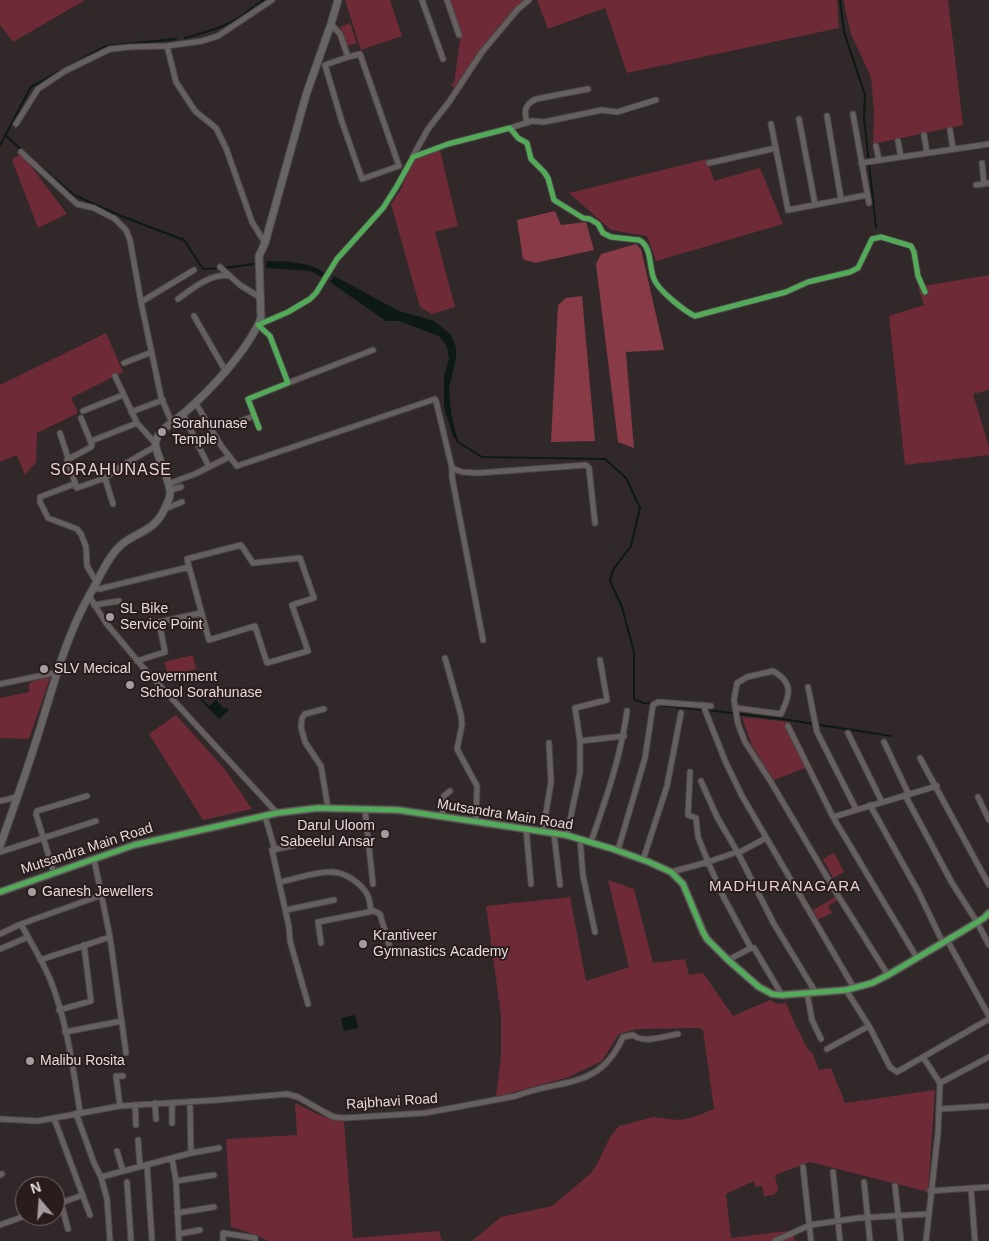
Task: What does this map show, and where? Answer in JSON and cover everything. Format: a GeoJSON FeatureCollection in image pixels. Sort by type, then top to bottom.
{"type":"FeatureCollection","features":[{"type":"Feature","properties":{"kind":"street"},"geometry":{"type":"LineString","coordinates":[[16,124],[38,88],[66,71],[110,49],[166,46],[202,41],[218,36],[272,0]]}},
{"type":"Feature","properties":{"kind":"street"},"geometry":{"type":"LineString","coordinates":[[60,433],[68,458],[67,462],[76,487],[79,488],[106,478],[156,444],[162,432],[216,382],[258,325],[261,318],[262,299],[259,256],[265,243],[306,95],[332,24],[338,0]]}},
{"type":"Feature","properties":{"kind":"street"},"geometry":{"type":"LineString","coordinates":[[422,0],[443,60]]}},
{"type":"Feature","properties":{"kind":"street"},"geometry":{"type":"LineString","coordinates":[[447,0],[458,35]]}},
{"type":"Feature","properties":{"kind":"street"},"geometry":{"type":"LineString","coordinates":[[258,325],[288,312],[310,299],[316,293],[337,259],[383,208],[428,129],[449,102],[482,52],[518,9],[529,0]]}},
{"type":"Feature","properties":{"kind":"street"},"geometry":{"type":"LineString","coordinates":[[332,24],[340,34],[348,58]]}},
{"type":"Feature","properties":{"kind":"street"},"geometry":{"type":"LineString","coordinates":[[166,46],[176,82],[195,111],[216,128],[226,148],[252,222],[265,243]]}},
{"type":"Feature","properties":{"kind":"street"},"geometry":{"type":"LineString","coordinates":[[360,54],[399,166],[362,179],[325,65],[348,58],[360,54]]}},
{"type":"Feature","properties":{"kind":"street"},"geometry":{"type":"LineString","coordinates":[[527,123],[524,112],[530,102],[588,89]]}},
{"type":"Feature","properties":{"kind":"street"},"geometry":{"type":"LineString","coordinates":[[413,157],[448,144],[532,121],[544,122],[602,110],[617,112],[656,100]]}},
{"type":"Feature","properties":{"kind":"street"},"geometry":{"type":"LineString","coordinates":[[853,114],[869,203]]}},
{"type":"Feature","properties":{"kind":"street"},"geometry":{"type":"LineString","coordinates":[[827,116],[842,199]]}},
{"type":"Feature","properties":{"kind":"street"},"geometry":{"type":"LineString","coordinates":[[799,119],[815,204]]}},
{"type":"Feature","properties":{"kind":"street"},"geometry":{"type":"LineString","coordinates":[[771,124],[788,210],[867,194]]}},
{"type":"Feature","properties":{"kind":"street"},"geometry":{"type":"LineString","coordinates":[[510,128],[518,138],[527,142],[531,159],[548,178],[554,200],[583,218],[590,219],[598,224],[603,233],[611,237],[643,242],[647,248],[654,280],[658,287],[688,313],[695,316],[786,292],[808,282],[850,272],[858,268],[872,239],[881,237],[911,246],[914,252],[918,276],[925,292]]}},
{"type":"Feature","properties":{"kind":"street"},"geometry":{"type":"LineString","coordinates":[[950,130],[953,149]]}},
{"type":"Feature","properties":{"kind":"street"},"geometry":{"type":"LineString","coordinates":[[924,135],[927,153]]}},
{"type":"Feature","properties":{"kind":"street"},"geometry":{"type":"LineString","coordinates":[[898,141],[901,157]]}},
{"type":"Feature","properties":{"kind":"street"},"geometry":{"type":"LineString","coordinates":[[861,163],[989,144]]}},
{"type":"Feature","properties":{"kind":"street"},"geometry":{"type":"LineString","coordinates":[[876,146],[879,160]]}},
{"type":"Feature","properties":{"kind":"street"},"geometry":{"type":"LineString","coordinates":[[709,163],[776,148]]}},
{"type":"Feature","properties":{"kind":"street"},"geometry":{"type":"LineString","coordinates":[[21,152],[77,204],[94,208],[122,225],[130,240],[140,302],[163,400],[172,423]]}},
{"type":"Feature","properties":{"kind":"street"},"geometry":{"type":"LineString","coordinates":[[976,185],[987,183],[982,163]]}},
{"type":"Feature","properties":{"kind":"street"},"geometry":{"type":"LineString","coordinates":[[222,269],[240,285],[262,299]]}},
{"type":"Feature","properties":{"kind":"street"},"geometry":{"type":"LineString","coordinates":[[140,302],[194,270]]}},
{"type":"Feature","properties":{"kind":"street"},"geometry":{"type":"LineString","coordinates":[[178,299],[208,280],[218,276],[230,276]]}},
{"type":"Feature","properties":{"kind":"street"},"geometry":{"type":"LineString","coordinates":[[194,316],[225,370]]}},
{"type":"Feature","properties":{"kind":"street"},"geometry":{"type":"LineString","coordinates":[[258,325],[270,336],[288,383]]}},
{"type":"Feature","properties":{"kind":"street"},"geometry":{"type":"LineString","coordinates":[[259,428],[248,399],[373,350]]}},
{"type":"Feature","properties":{"kind":"street"},"geometry":{"type":"LineString","coordinates":[[124,362],[152,352]]}},
{"type":"Feature","properties":{"kind":"street"},"geometry":{"type":"LineString","coordinates":[[0,844],[17,798],[69,636],[108,562],[120,546],[151,528],[165,509],[170,493],[156,444],[137,424],[115,376]]}},
{"type":"Feature","properties":{"kind":"street"},"geometry":{"type":"LineString","coordinates":[[84,411],[123,396]]}},
{"type":"Feature","properties":{"kind":"street"},"geometry":{"type":"LineString","coordinates":[[195,402],[229,457],[237,466],[434,399],[452,468],[452,477],[483,640]]}},
{"type":"Feature","properties":{"kind":"street"},"geometry":{"type":"LineString","coordinates":[[131,412],[163,400]]}},
{"type":"Feature","properties":{"kind":"street"},"geometry":{"type":"LineString","coordinates":[[183,414],[209,467]]}},
{"type":"Feature","properties":{"kind":"street"},"geometry":{"type":"LineString","coordinates":[[227,426],[254,416]]}},
{"type":"Feature","properties":{"kind":"street"},"geometry":{"type":"LineString","coordinates":[[68,458],[92,446],[81,418]]}},
{"type":"Feature","properties":{"kind":"street"},"geometry":{"type":"LineString","coordinates":[[94,440],[137,424]]}},
{"type":"Feature","properties":{"kind":"street"},"geometry":{"type":"LineString","coordinates":[[169,487],[229,457]]}},
{"type":"Feature","properties":{"kind":"street"},"geometry":{"type":"LineString","coordinates":[[452,468],[462,472],[478,474],[586,465],[589,468],[595,524]]}},
{"type":"Feature","properties":{"kind":"street"},"geometry":{"type":"LineString","coordinates":[[106,478],[113,504]]}},
{"type":"Feature","properties":{"kind":"street"},"geometry":{"type":"LineString","coordinates":[[74,484],[40,497],[40,502],[45,516],[77,529],[81,534],[86,547],[87,566],[95,586],[99,590],[189,567]]}},
{"type":"Feature","properties":{"kind":"street"},"geometry":{"type":"LineString","coordinates":[[169,487],[181,487]]}},
{"type":"Feature","properties":{"kind":"street"},"geometry":{"type":"LineString","coordinates":[[165,509],[182,502]]}},
{"type":"Feature","properties":{"kind":"street"},"geometry":{"type":"LineString","coordinates":[[241,545],[253,563],[300,558],[314,598],[292,605],[308,651],[267,662],[255,626],[209,640],[189,567],[187,559],[241,545]]}},
{"type":"Feature","properties":{"kind":"street"},"geometry":{"type":"LineString","coordinates":[[89,596],[106,623],[137,661],[277,813]]}},
{"type":"Feature","properties":{"kind":"street"},"geometry":{"type":"LineString","coordinates":[[94,605],[119,601]]}},
{"type":"Feature","properties":{"kind":"street"},"geometry":{"type":"LineString","coordinates":[[137,661],[165,652],[159,622],[201,613]]}},
{"type":"Feature","properties":{"kind":"street"},"geometry":{"type":"LineString","coordinates":[[445,658],[461,716],[462,725],[457,748],[477,786],[476,822]]}},
{"type":"Feature","properties":{"kind":"street"},"geometry":{"type":"LineString","coordinates":[[567,835],[580,772],[580,741],[575,708],[607,700],[600,660]]}},
{"type":"Feature","properties":{"kind":"street"},"geometry":{"type":"LineString","coordinates":[[736,708],[781,714],[788,698],[787,686],[780,676],[773,671],[747,677],[737,683],[734,700],[738,724],[745,742],[888,975]]}},
{"type":"Feature","properties":{"kind":"street"},"geometry":{"type":"LineString","coordinates":[[0,684],[58,672]]}},
{"type":"Feature","properties":{"kind":"street"},"geometry":{"type":"LineString","coordinates":[[808,687],[817,732],[856,809]]}},
{"type":"Feature","properties":{"kind":"street"},"geometry":{"type":"LineString","coordinates":[[618,850],[645,758],[653,705],[658,702],[711,706]]}},
{"type":"Feature","properties":{"kind":"street"},"geometry":{"type":"LineString","coordinates":[[703,705],[726,764],[742,796],[854,988]]}},
{"type":"Feature","properties":{"kind":"street"},"geometry":{"type":"LineString","coordinates":[[324,708],[305,714],[302,718],[301,728],[305,742],[321,766],[328,808]]}},
{"type":"Feature","properties":{"kind":"street"},"geometry":{"type":"LineString","coordinates":[[592,842],[624,736],[627,711]]}},
{"type":"Feature","properties":{"kind":"street"},"geometry":{"type":"LineString","coordinates":[[643,860],[667,786],[681,713]]}},
{"type":"Feature","properties":{"kind":"street"},"geometry":{"type":"LineString","coordinates":[[788,726],[833,817],[917,958]]}},
{"type":"Feature","properties":{"kind":"street"},"geometry":{"type":"LineString","coordinates":[[848,733],[882,802]]}},
{"type":"Feature","properties":{"kind":"street"},"geometry":{"type":"LineString","coordinates":[[580,741],[624,736]]}},
{"type":"Feature","properties":{"kind":"street"},"geometry":{"type":"LineString","coordinates":[[884,742],[907,795],[952,883],[989,945]]}},
{"type":"Feature","properties":{"kind":"street"},"geometry":{"type":"LineString","coordinates":[[543,831],[551,782],[549,743]]}},
{"type":"Feature","properties":{"kind":"street"},"geometry":{"type":"LineString","coordinates":[[920,758],[989,885]]}},
{"type":"Feature","properties":{"kind":"street"},"geometry":{"type":"LineString","coordinates":[[690,772],[688,815],[696,818],[698,837],[724,898],[751,948],[754,948],[782,995]]}},
{"type":"Feature","properties":{"kind":"street"},"geometry":{"type":"LineString","coordinates":[[701,781],[717,817],[774,924],[816,993]]}},
{"type":"Feature","properties":{"kind":"street"},"geometry":{"type":"LineString","coordinates":[[833,817],[936,786]]}},
{"type":"Feature","properties":{"kind":"street"},"geometry":{"type":"LineString","coordinates":[[442,817],[444,796],[450,791]]}},
{"type":"Feature","properties":{"kind":"street"},"geometry":{"type":"LineString","coordinates":[[54,873],[36,817],[37,811],[86,796]]}},
{"type":"Feature","properties":{"kind":"street"},"geometry":{"type":"LineString","coordinates":[[978,797],[989,820]]}},
{"type":"Feature","properties":{"kind":"street"},"geometry":{"type":"LineString","coordinates":[[0,801],[17,798]]}},
{"type":"Feature","properties":{"kind":"street"},"geometry":{"type":"LineString","coordinates":[[846,990],[869,1026],[890,1067],[897,1072],[989,1018],[870,806]]}},
{"type":"Feature","properties":{"kind":"street","name":"Mutsandra Main Road"},"geometry":{"type":"LineString","coordinates":[[0,892],[134,845],[277,813],[328,808],[398,810],[526,828],[567,835],[618,850],[643,860],[671,872],[680,880],[687,891],[707,939],[728,960],[765,991],[782,995],[846,990],[888,975],[977,922],[989,912]]}},
{"type":"Feature","properties":{"kind":"street"},"geometry":{"type":"LineString","coordinates":[[365,810],[373,884]]}},
{"type":"Feature","properties":{"kind":"street"},"geometry":{"type":"LineString","coordinates":[[265,816],[274,850],[272,850],[286,910],[290,941],[308,1004]]}},
{"type":"Feature","properties":{"kind":"street"},"geometry":{"type":"LineString","coordinates":[[0,852],[96,821]]}},
{"type":"Feature","properties":{"kind":"street"},"geometry":{"type":"LineString","coordinates":[[526,828],[531,884]]}},
{"type":"Feature","properties":{"kind":"street"},"geometry":{"type":"LineString","coordinates":[[554,834],[560,885]]}},
{"type":"Feature","properties":{"kind":"street"},"geometry":{"type":"LineString","coordinates":[[671,872],[737,852],[766,838]]}},
{"type":"Feature","properties":{"kind":"street"},"geometry":{"type":"LineString","coordinates":[[580,839],[583,876],[595,932]]}},
{"type":"Feature","properties":{"kind":"street"},"geometry":{"type":"LineString","coordinates":[[274,850],[296,846]]}},
{"type":"Feature","properties":{"kind":"street"},"geometry":{"type":"LineString","coordinates":[[94,859],[110,937],[126,1053]]}},
{"type":"Feature","properties":{"kind":"street"},"geometry":{"type":"LineString","coordinates":[[280,882],[330,872],[339,873],[364,889],[369,897],[371,911]]}},
{"type":"Feature","properties":{"kind":"street"},"geometry":{"type":"LineString","coordinates":[[0,934],[21,924],[102,895]]}},
{"type":"Feature","properties":{"kind":"street"},"geometry":{"type":"LineString","coordinates":[[286,910],[334,900]]}},
{"type":"Feature","properties":{"kind":"street"},"geometry":{"type":"LineString","coordinates":[[321,942],[318,922],[371,911],[380,914],[391,952]]}},
{"type":"Feature","properties":{"kind":"street"},"geometry":{"type":"LineString","coordinates":[[21,924],[50,980],[60,1010],[78,1113],[107,1199],[110,1241]]}},
{"type":"Feature","properties":{"kind":"street"},"geometry":{"type":"LineString","coordinates":[[0,949],[28,937]]}},
{"type":"Feature","properties":{"kind":"street"},"geometry":{"type":"LineString","coordinates":[[40,960],[110,937]]}},
{"type":"Feature","properties":{"kind":"street"},"geometry":{"type":"LineString","coordinates":[[60,1010],[91,1001],[84,945]]}},
{"type":"Feature","properties":{"kind":"street"},"geometry":{"type":"LineString","coordinates":[[728,960],[751,948]]}},
{"type":"Feature","properties":{"kind":"street"},"geometry":{"type":"LineString","coordinates":[[807,993],[812,1020],[821,1039]]}},
{"type":"Feature","properties":{"kind":"street"},"geometry":{"type":"LineString","coordinates":[[64,1032],[122,1021]]}},
{"type":"Feature","properties":{"kind":"street"},"geometry":{"type":"LineString","coordinates":[[828,1049],[869,1026]]}},
{"type":"Feature","properties":{"kind":"street","name":"Rajbhavi Road"},"geometry":{"type":"LineString","coordinates":[[0,1119],[38,1121],[120,1106],[287,1094],[298,1097],[334,1117],[425,1113],[516,1096],[579,1081],[611,1059],[623,1037],[632,1035],[637,1038],[648,1039],[678,1034]]}},
{"type":"Feature","properties":{"kind":"street"},"geometry":{"type":"LineString","coordinates":[[923,1057],[940,1083],[926,1241]]}},
{"type":"Feature","properties":{"kind":"street"},"geometry":{"type":"LineString","coordinates":[[940,1083],[989,1057]]}},
{"type":"Feature","properties":{"kind":"street"},"geometry":{"type":"LineString","coordinates":[[120,1106],[116,1076],[123,1076]]}},
{"type":"Feature","properties":{"kind":"street"},"geometry":{"type":"LineString","coordinates":[[190,1102],[191,1153]]}},
{"type":"Feature","properties":{"kind":"street"},"geometry":{"type":"LineString","coordinates":[[155,1103],[156,1119]]}},
{"type":"Feature","properties":{"kind":"street"},"geometry":{"type":"LineString","coordinates":[[172,1103],[172,1123]]}},
{"type":"Feature","properties":{"kind":"street"},"geometry":{"type":"LineString","coordinates":[[135,1105],[136,1125]]}},
{"type":"Feature","properties":{"kind":"street"},"geometry":{"type":"LineString","coordinates":[[939,1109],[989,1106]]}},
{"type":"Feature","properties":{"kind":"street"},"geometry":{"type":"LineString","coordinates":[[54,1118],[90,1215]]}},
{"type":"Feature","properties":{"kind":"street"},"geometry":{"type":"LineString","coordinates":[[138,1140],[140,1166]]}},
{"type":"Feature","properties":{"kind":"street"},"geometry":{"type":"LineString","coordinates":[[101,1177],[191,1153],[219,1148]]}},
{"type":"Feature","properties":{"kind":"street"},"geometry":{"type":"LineString","coordinates":[[117,1151],[123,1171]]}},
{"type":"Feature","properties":{"kind":"street"},"geometry":{"type":"LineString","coordinates":[[172,1158],[176,1181],[179,1241]]}},
{"type":"Feature","properties":{"kind":"street"},"geometry":{"type":"LineString","coordinates":[[147,1165],[152,1241]]}},
{"type":"Feature","properties":{"kind":"street"},"geometry":{"type":"LineString","coordinates":[[803,1167],[811,1241]]}},
{"type":"Feature","properties":{"kind":"street"},"geometry":{"type":"LineString","coordinates":[[833,1172],[840,1241]]}},
{"type":"Feature","properties":{"kind":"street"},"geometry":{"type":"LineString","coordinates":[[176,1181],[214,1175]]}},
{"type":"Feature","properties":{"kind":"street"},"geometry":{"type":"LineString","coordinates":[[127,1182],[131,1241]]}},
{"type":"Feature","properties":{"kind":"street"},"geometry":{"type":"LineString","coordinates":[[864,1182],[870,1241]]}},
{"type":"Feature","properties":{"kind":"street"},"geometry":{"type":"LineString","coordinates":[[895,1186],[901,1241]]}},
{"type":"Feature","properties":{"kind":"street"},"geometry":{"type":"LineString","coordinates":[[930,1191],[989,1188]]}},
{"type":"Feature","properties":{"kind":"street"},"geometry":{"type":"LineString","coordinates":[[971,1189],[975,1241]]}},
{"type":"Feature","properties":{"kind":"street"},"geometry":{"type":"LineString","coordinates":[[65,1202],[83,1196]]}},
{"type":"Feature","properties":{"kind":"street"},"geometry":{"type":"LineString","coordinates":[[177,1213],[214,1207]]}},
{"type":"Feature","properties":{"kind":"street"},"geometry":{"type":"LineString","coordinates":[[775,1241],[810,1225],[928,1214]]}},
{"type":"Feature","properties":{"kind":"street"},"geometry":{"type":"LineString","coordinates":[[0,1225],[15,1220]]}},
{"type":"Feature","properties":{"kind":"street"},"geometry":{"type":"LineString","coordinates":[[65,1222],[68,1229]]}},
{"type":"Feature","properties":{"kind":"street"},"geometry":{"type":"LineString","coordinates":[[179,1234],[200,1230]]}},
{"type":"Feature","properties":{"kind":"street"},"geometry":{"type":"LineString","coordinates":[[223,1241],[223,1233],[255,1238],[255,1241]]}},
{"type":"Feature","properties":{"kind":"shaded area"},"geometry":{"type":"Polygon","coordinates":[[[0,0],[85,0],[13,42],[0,25],[0,0]]]}},
{"type":"Feature","properties":{"kind":"shaded area"},"geometry":{"type":"Polygon","coordinates":[[[345,0],[390,0],[402,36],[361,50],[345,0]]]}},
{"type":"Feature","properties":{"kind":"shaded area"},"geometry":{"type":"Polygon","coordinates":[[[449,0],[527,0],[505,19],[478,53],[454,88],[451,85],[454,83],[461,33],[449,0]]]}},
{"type":"Feature","properties":{"kind":"shaded area"},"geometry":{"type":"Polygon","coordinates":[[[537,0],[837,0],[839,28],[627,73],[605,8],[548,29],[537,0]]]}},
{"type":"Feature","properties":{"kind":"shaded area"},"geometry":{"type":"Polygon","coordinates":[[[844,0],[948,0],[963,125],[873,144],[874,112],[871,77],[851,34],[844,0]]]}},
{"type":"Feature","properties":{"kind":"shaded area"},"geometry":{"type":"Polygon","coordinates":[[[350,23],[357,43],[347,46],[340,27],[350,23]]]}},
{"type":"Feature","properties":{"kind":"shaded area"},"geometry":{"type":"Polygon","coordinates":[[[440,150],[458,226],[435,232],[455,307],[432,314],[420,307],[391,204],[400,191],[414,159],[440,150]]]}},
{"type":"Feature","properties":{"kind":"shaded area"},"geometry":{"type":"Polygon","coordinates":[[[21,153],[67,214],[38,228],[12,160],[21,153]]]}},
{"type":"Feature","properties":{"kind":"shaded area"},"geometry":{"type":"Polygon","coordinates":[[[707,159],[714,181],[760,168],[783,224],[656,261],[647,236],[611,230],[569,193],[707,159]]]}},
{"type":"Feature","properties":{"kind":"shaded area"},"geometry":{"type":"Polygon","coordinates":[[[555,211],[561,225],[586,222],[594,250],[535,263],[523,259],[517,220],[555,211]]]}},
{"type":"Feature","properties":{"kind":"shaded area"},"geometry":{"type":"Polygon","coordinates":[[[636,244],[641,249],[664,350],[626,352],[634,448],[618,442],[596,264],[601,254],[636,244]]]}},
{"type":"Feature","properties":{"kind":"shaded area"},"geometry":{"type":"Polygon","coordinates":[[[266,261],[304,264],[324,273],[322,277],[310,271],[266,268],[266,261]]]}},
{"type":"Feature","properties":{"kind":"shaded area"},"geometry":{"type":"Polygon","coordinates":[[[989,275],[989,390],[973,394],[989,447],[989,455],[905,465],[889,316],[924,305],[918,287],[989,275]]]}},
{"type":"Feature","properties":{"kind":"shaded area"},"geometry":{"type":"Polygon","coordinates":[[[334,276],[399,311],[434,321],[450,334],[456,347],[456,359],[449,388],[451,413],[456,434],[454,439],[444,407],[444,376],[449,359],[447,347],[439,336],[399,321],[386,321],[330,282],[334,276]]]}},
{"type":"Feature","properties":{"kind":"shaded area"},"geometry":{"type":"Polygon","coordinates":[[[582,296],[595,441],[551,442],[558,305],[566,298],[582,296]]]}},
{"type":"Feature","properties":{"kind":"shaded area"},"geometry":{"type":"Polygon","coordinates":[[[106,333],[123,372],[71,398],[78,413],[37,433],[36,462],[25,475],[17,455],[0,462],[0,385],[106,333]]]}},
{"type":"Feature","properties":{"kind":"shaded area"},"geometry":{"type":"Polygon","coordinates":[[[193,655],[196,669],[168,676],[164,662],[193,655]]]}},
{"type":"Feature","properties":{"kind":"shaded area"},"geometry":{"type":"Polygon","coordinates":[[[51,675],[29,739],[0,738],[0,698],[29,692],[29,683],[51,675]]]}},
{"type":"Feature","properties":{"kind":"shaded area"},"geometry":{"type":"Polygon","coordinates":[[[192,689],[209,706],[216,700],[224,709],[226,707],[229,710],[219,719],[192,689]]]}},
{"type":"Feature","properties":{"kind":"shaded area"},"geometry":{"type":"Polygon","coordinates":[[[176,715],[224,768],[252,809],[203,820],[149,734],[176,715]]]}},
{"type":"Feature","properties":{"kind":"shaded area"},"geometry":{"type":"Polygon","coordinates":[[[742,717],[790,722],[810,766],[774,780],[752,746],[742,717]]]}},
{"type":"Feature","properties":{"kind":"shaded area"},"geometry":{"type":"Polygon","coordinates":[[[834,853],[844,872],[833,878],[823,859],[834,853]]]}},
{"type":"Feature","properties":{"kind":"shaded area"},"geometry":{"type":"Polygon","coordinates":[[[608,880],[634,889],[653,963],[685,959],[689,975],[703,973],[733,1016],[770,1000],[777,1004],[786,1003],[807,1048],[813,1054],[819,1070],[831,1068],[845,1103],[935,1090],[928,1192],[810,1162],[775,1175],[778,1190],[774,1195],[764,1196],[762,1186],[755,1187],[754,1181],[726,1194],[731,1238],[795,1230],[794,1241],[472,1241],[501,1217],[552,1206],[590,1174],[610,1137],[619,1126],[653,1117],[678,1120],[691,1118],[714,1109],[703,1030],[699,1028],[637,1029],[619,1034],[602,1061],[569,1077],[496,1097],[501,1056],[501,1016],[486,906],[570,897],[586,981],[629,967],[608,880]]]}},
{"type":"Feature","properties":{"kind":"shaded area"},"geometry":{"type":"Polygon","coordinates":[[[835,897],[838,900],[828,906],[832,913],[818,920],[813,910],[835,897]]]}},
{"type":"Feature","properties":{"kind":"shaded area"},"geometry":{"type":"Polygon","coordinates":[[[355,1015],[358,1028],[344,1031],[341,1018],[355,1015]]]}},
{"type":"Feature","properties":{"kind":"shaded area"},"geometry":{"type":"Polygon","coordinates":[[[295,1103],[322,1116],[344,1122],[353,1238],[439,1231],[442,1241],[268,1241],[231,1227],[226,1139],[297,1135],[295,1103]]]}},
{"type":"Feature","properties":{"kind":"waterway"},"geometry":{"type":"LineString","coordinates":[[256,5],[264,0]]}},
{"type":"Feature","properties":{"kind":"waterway"},"geometry":{"type":"LineString","coordinates":[[840,0],[844,32],[865,95],[864,118],[876,228]]}},
{"type":"Feature","properties":{"kind":"waterway"},"geometry":{"type":"LineString","coordinates":[[185,38],[230,23],[253,7]]}},
{"type":"Feature","properties":{"kind":"waterway"},"geometry":{"type":"LineString","coordinates":[[69,66],[106,46],[176,39]]}},
{"type":"Feature","properties":{"kind":"waterway"},"geometry":{"type":"LineString","coordinates":[[0,145],[31,87],[60,71]]}},
{"type":"Feature","properties":{"kind":"waterway"},"geometry":{"type":"LineString","coordinates":[[5,135],[23,151]]}},
{"type":"Feature","properties":{"kind":"waterway"},"geometry":{"type":"LineString","coordinates":[[28,156],[74,195],[121,216],[184,240],[203,269],[220,268]]}},
{"type":"Feature","properties":{"kind":"waterway"},"geometry":{"type":"LineString","coordinates":[[224,268],[254,264]]}},
{"type":"Feature","properties":{"kind":"waterway"},"geometry":{"type":"LineString","coordinates":[[455,435],[458,442],[482,457],[605,459],[626,478],[640,508],[631,546],[613,570],[610,581],[622,607],[634,652],[634,699],[643,703],[653,704]]}},
{"type":"Feature","properties":{"kind":"waterway"},"geometry":{"type":"LineString","coordinates":[[658,705],[703,710]]}},
{"type":"Feature","properties":{"kind":"waterway"},"geometry":{"type":"LineString","coordinates":[[707,710],[782,719],[891,736]]}},
{"type":"Feature","properties":{"kind":"cycle path"},"geometry":{"type":"LineString","coordinates":[[259,428],[248,399],[288,383],[270,336],[258,325],[288,312],[310,299],[316,293],[337,259],[383,208],[413,157],[448,144],[510,128],[518,138],[527,143],[531,159],[548,178],[554,200],[583,218],[590,219],[598,224],[603,233],[611,237],[639,240],[643,243],[648,252],[656,284],[672,300],[695,316],[786,292],[808,282],[850,272],[858,268],[872,239],[881,237],[911,246],[914,252],[918,276],[925,292]]}},
{"type":"Feature","properties":{"kind":"cycle path"},"geometry":{"type":"LineString","coordinates":[[0,892],[134,845],[277,813],[318,808],[398,810],[566,835],[649,862],[671,872],[683,884],[707,939],[759,987],[772,994],[782,995],[846,990],[872,983],[961,932],[989,913]]}},
{"type":"Feature","properties":{"kind":"place","name":"Sorahunase Temple"},"geometry":{"type":"Point","coordinates":[162,432]}},
{"type":"Feature","properties":{"kind":"place","name":"SL Bike Service Point"},"geometry":{"type":"Point","coordinates":[110,617]}},
{"type":"Feature","properties":{"kind":"place","name":"SLV Mecical"},"geometry":{"type":"Point","coordinates":[44,669]}},
{"type":"Feature","properties":{"kind":"place","name":"Government School Sorahunase"},"geometry":{"type":"Point","coordinates":[130,685]}},
{"type":"Feature","properties":{"kind":"place","name":"Darul Uloom Sabeelul Ansar"},"geometry":{"type":"Point","coordinates":[385,834]}},
{"type":"Feature","properties":{"kind":"place","name":"Ganesh Jewellers"},"geometry":{"type":"Point","coordinates":[32,892]}},
{"type":"Feature","properties":{"kind":"place","name":"Krantiveer Gymnastics Academy"},"geometry":{"type":"Point","coordinates":[363,944]}},
{"type":"Feature","properties":{"kind":"place","name":"Malibu Rosita"},"geometry":{"type":"Point","coordinates":[30,1061]}},
{"type":"Feature","properties":{"kind":"district","name":"SORAHUNASE"},"geometry":{"type":"Point","coordinates":[111,471]}},
{"type":"Feature","properties":{"kind":"district","name":"MADHURANAGARA"},"geometry":{"type":"Point","coordinates":[785,887]}}]}
